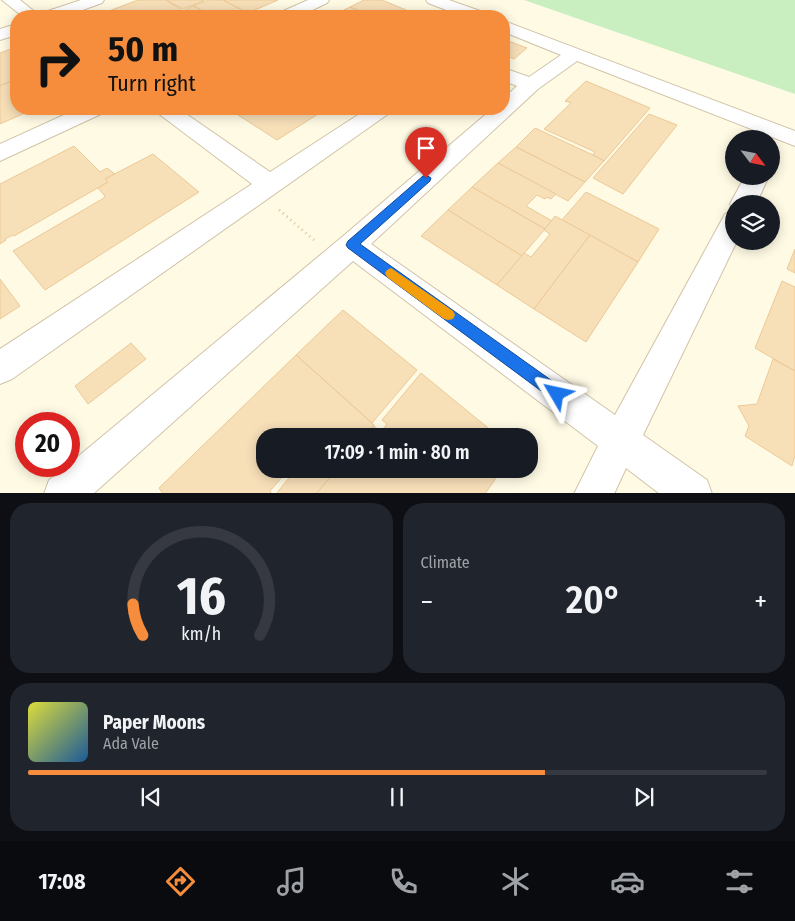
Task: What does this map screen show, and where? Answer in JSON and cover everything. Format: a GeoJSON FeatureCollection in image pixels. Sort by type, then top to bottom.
{"type":"FeatureCollection","features":[{"type":"Feature","properties":{"kind":"lane"},"geometry":{"type":"LineString","coordinates":[[10,0],[24,10]]}},
{"type":"Feature","properties":{"kind":"lane"},"geometry":{"type":"LineString","coordinates":[[68,10],[96,0]]}},
{"type":"Feature","properties":{"kind":"lane"},"geometry":{"type":"LineString","coordinates":[[300,10],[321,0]]}},
{"type":"Feature","properties":{"kind":"lane"},"geometry":{"type":"LineString","coordinates":[[434,0],[461,10]]}},
{"type":"Feature","properties":{"kind":"lane"},"geometry":{"type":"LineString","coordinates":[[510,28],[782,141]]}},
{"type":"Feature","properties":{"kind":"lane"},"geometry":{"type":"LineString","coordinates":[[510,104],[531,85],[574,54]]}},
{"type":"Feature","properties":{"kind":"lane"},"geometry":{"type":"LineString","coordinates":[[510,76],[531,85]]}},
{"type":"Feature","properties":{"kind":"lane"},"geometry":{"type":"LineString","coordinates":[[0,154],[81,115]]}},
{"type":"Feature","properties":{"kind":"lane"},"geometry":{"type":"LineString","coordinates":[[173,115],[264,189]]}},
{"type":"Feature","properties":{"kind":"lane"},"geometry":{"type":"LineString","coordinates":[[0,368],[372,115]]}},
{"type":"Feature","properties":{"kind":"lane"},"geometry":{"type":"LineString","coordinates":[[64,493],[344,252],[497,115]]}},
{"type":"Feature","properties":{"kind":"lane"},"geometry":{"type":"LineString","coordinates":[[593,493],[725,238]]}},
{"type":"Feature","properties":{"kind":"lane"},"geometry":{"type":"LineString","coordinates":[[344,252],[620,439],[692,493]]}},
{"type":"Feature","properties":{"kind":"path"},"geometry":{"type":"LineString","coordinates":[[264,189],[344,252]]}},
{"type":"Feature","properties":{"kind":"green space"},"geometry":{"type":"Polygon","coordinates":[[[524,0],[795,0],[795,94],[524,0]]]}},
{"type":"Feature","properties":{"kind":"building"},"geometry":{"type":"Polygon","coordinates":[[[138,0],[166,0],[181,10],[112,10],[138,0]]]}},
{"type":"Feature","properties":{"kind":"building"},"geometry":{"type":"Polygon","coordinates":[[[166,0],[205,0],[183,9],[166,0]]]}},
{"type":"Feature","properties":{"kind":"building"},"geometry":{"type":"Polygon","coordinates":[[[209,0],[223,0],[242,10],[201,10],[193,6],[209,0]]]}},
{"type":"Feature","properties":{"kind":"building"},"geometry":{"type":"Polygon","coordinates":[[[223,0],[278,0],[255,10],[242,10],[223,0]]]}},
{"type":"Feature","properties":{"kind":"building"},"geometry":{"type":"Polygon","coordinates":[[[364,0],[382,0],[406,10],[357,10],[350,7],[364,0]]]}},
{"type":"Feature","properties":{"kind":"building"},"geometry":{"type":"Polygon","coordinates":[[[193,6],[201,10],[185,10],[193,6]]]}},
{"type":"Feature","properties":{"kind":"building"},"geometry":{"type":"Polygon","coordinates":[[[350,7],[357,10],[344,10],[350,7]]]}},
{"type":"Feature","properties":{"kind":"building"},"geometry":{"type":"Polygon","coordinates":[[[510,42],[527,48],[514,59],[510,57],[510,42]]]}},
{"type":"Feature","properties":{"kind":"building"},"geometry":{"type":"Polygon","coordinates":[[[10,49],[10,82],[0,86],[0,53],[10,49]]]}},
{"type":"Feature","properties":{"kind":"building"},"geometry":{"type":"Polygon","coordinates":[[[586,81],[650,108],[604,161],[593,155],[595,152],[544,129],[571,103],[565,101],[586,81]]]}},
{"type":"Feature","properties":{"kind":"building"},"geometry":{"type":"Polygon","coordinates":[[[10,82],[10,115],[20,115],[0,124],[0,86],[10,82]]]}},
{"type":"Feature","properties":{"kind":"building"},"geometry":{"type":"Polygon","coordinates":[[[649,114],[677,125],[623,194],[593,178],[649,114]]]}},
{"type":"Feature","properties":{"kind":"building"},"geometry":{"type":"Polygon","coordinates":[[[238,115],[317,115],[277,140],[238,115]]]}},
{"type":"Feature","properties":{"kind":"building"},"geometry":{"type":"Polygon","coordinates":[[[535,128],[604,161],[585,182],[516,147],[535,128]]]}},
{"type":"Feature","properties":{"kind":"building"},"geometry":{"type":"Polygon","coordinates":[[[74,146],[100,172],[107,168],[115,174],[105,179],[108,182],[14,236],[5,239],[0,244],[0,184],[74,146]]]}},
{"type":"Feature","properties":{"kind":"building"},"geometry":{"type":"Polygon","coordinates":[[[516,147],[585,182],[568,201],[498,163],[516,147]]]}},
{"type":"Feature","properties":{"kind":"building"},"geometry":{"type":"Polygon","coordinates":[[[153,154],[199,192],[45,290],[13,251],[104,198],[105,196],[98,188],[108,182],[105,179],[153,154]]]}},
{"type":"Feature","properties":{"kind":"building"},"geometry":{"type":"Polygon","coordinates":[[[498,163],[556,194],[551,199],[547,197],[545,199],[537,195],[526,206],[552,221],[545,229],[472,187],[498,163]]]}},
{"type":"Feature","properties":{"kind":"building"},"geometry":{"type":"Polygon","coordinates":[[[472,187],[545,229],[522,256],[448,210],[472,187]]]}},
{"type":"Feature","properties":{"kind":"building"},"geometry":{"type":"Polygon","coordinates":[[[586,192],[659,229],[638,262],[562,220],[586,192]]]}},
{"type":"Feature","properties":{"kind":"building"},"geometry":{"type":"Polygon","coordinates":[[[448,210],[522,256],[497,285],[421,236],[448,210]]]}},
{"type":"Feature","properties":{"kind":"building"},"geometry":{"type":"Polygon","coordinates":[[[555,216],[590,235],[534,309],[497,285],[524,253],[531,257],[550,234],[544,230],[555,216]]]}},
{"type":"Feature","properties":{"kind":"building"},"geometry":{"type":"Polygon","coordinates":[[[590,235],[638,262],[586,342],[534,309],[590,235]]]}},
{"type":"Feature","properties":{"kind":"building"},"geometry":{"type":"Polygon","coordinates":[[[795,249],[795,273],[787,269],[795,249]]]}},
{"type":"Feature","properties":{"kind":"building"},"geometry":{"type":"Polygon","coordinates":[[[0,279],[20,306],[0,319],[0,279]]]}},
{"type":"Feature","properties":{"kind":"building"},"geometry":{"type":"Polygon","coordinates":[[[782,281],[795,287],[795,371],[755,348],[782,281]]]}},
{"type":"Feature","properties":{"kind":"building"},"geometry":{"type":"Polygon","coordinates":[[[343,310],[417,370],[372,423],[296,355],[343,310]]]}},
{"type":"Feature","properties":{"kind":"building"},"geometry":{"type":"Polygon","coordinates":[[[131,343],[146,359],[88,404],[75,386],[131,343]]]}},
{"type":"Feature","properties":{"kind":"building"},"geometry":{"type":"Polygon","coordinates":[[[296,355],[374,425],[372,428],[256,428],[256,478],[281,478],[270,491],[271,493],[162,493],[159,488],[296,355]]]}},
{"type":"Feature","properties":{"kind":"building"},"geometry":{"type":"Polygon","coordinates":[[[773,359],[795,371],[795,455],[792,466],[745,436],[749,426],[738,406],[757,404],[773,359]]]}},
{"type":"Feature","properties":{"kind":"building"},"geometry":{"type":"Polygon","coordinates":[[[421,373],[488,428],[384,428],[387,424],[382,420],[421,373]]]}},
{"type":"Feature","properties":{"kind":"building"},"geometry":{"type":"Polygon","coordinates":[[[289,478],[329,478],[317,493],[277,493],[289,478]]]}},
{"type":"Feature","properties":{"kind":"building"},"geometry":{"type":"Polygon","coordinates":[[[329,478],[496,478],[486,493],[317,493],[329,478]]]}},
{"type":"Feature","properties":{"kind":"slow traffic"},"geometry":{"type":"LineString","coordinates":[[391,273],[448,315]]}},
{"type":"Feature","properties":{"kind":"route"},"geometry":{"type":"LineString","coordinates":[[426,178],[352,245],[557,394]]}}]}
